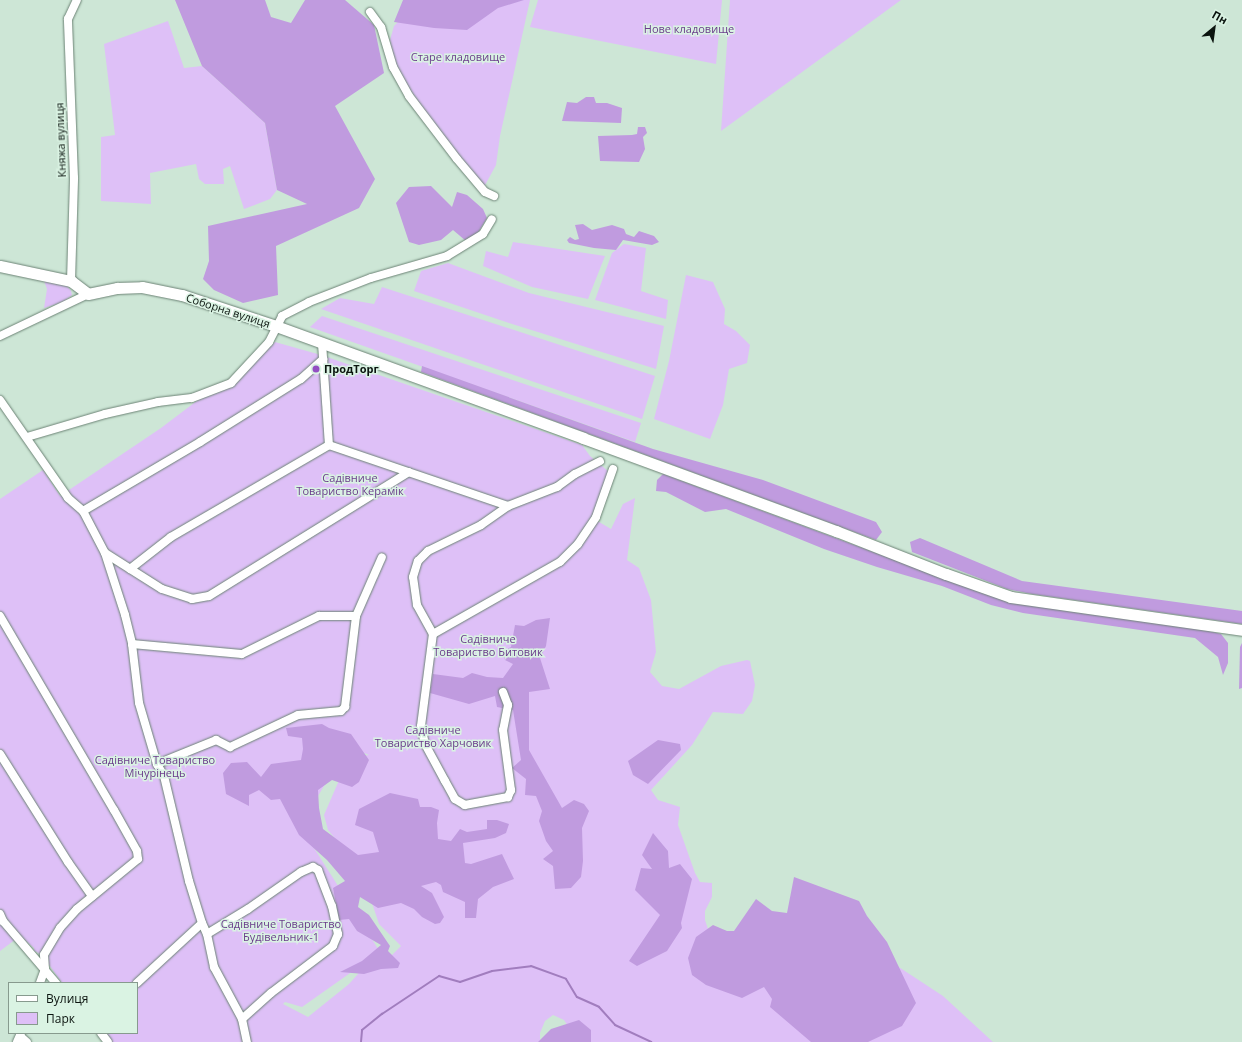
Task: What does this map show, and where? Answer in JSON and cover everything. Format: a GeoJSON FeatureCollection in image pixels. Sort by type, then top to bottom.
{"type":"FeatureCollection","features":[{"type":"Feature","properties":{"kind":"main road"},"geometry":{"type":"LineString","coordinates":[[0,266],[71,281],[88,294]]}},
{"type":"Feature","properties":{"kind":"main road","name":"Соборна вулиця"},"geometry":{"type":"LineString","coordinates":[[88,294],[117,288],[142,287],[182,295],[276,326]]}},
{"type":"Feature","properties":{"kind":"main road"},"geometry":{"type":"LineString","coordinates":[[276,326],[1011,597],[1242,630]]}},
{"type":"Feature","properties":{"kind":"street","name":"Княжа вулиця"},"geometry":{"type":"LineString","coordinates":[[71,281],[74,178],[68,19],[77,0]]}},
{"type":"Feature","properties":{"kind":"street"},"geometry":{"type":"LineString","coordinates":[[370,12],[381,27],[393,67],[409,96],[457,160],[485,192],[494,196]]}},
{"type":"Feature","properties":{"kind":"street"},"geometry":{"type":"LineString","coordinates":[[276,326],[282,316],[309,302],[370,278],[447,256],[483,234],[492,219]]}},
{"type":"Feature","properties":{"kind":"street"},"geometry":{"type":"LineString","coordinates":[[0,336],[88,294]]}},
{"type":"Feature","properties":{"kind":"street","name":"Соборна вулиця"},"geometry":{"type":"LineString","coordinates":[[27,437],[105,414],[158,402],[192,398],[231,383],[269,342],[276,326]]}},
{"type":"Feature","properties":{"kind":"street"},"geometry":{"type":"LineString","coordinates":[[322,343],[329,445]]}},
{"type":"Feature","properties":{"kind":"street"},"geometry":{"type":"LineString","coordinates":[[83,511],[194,446],[301,379],[323,359]]}},
{"type":"Feature","properties":{"kind":"street"},"geometry":{"type":"LineString","coordinates":[[0,400],[68,498],[83,511],[105,553],[125,616],[132,644],[139,703],[157,764],[164,776],[189,881],[202,923],[208,934],[214,967],[242,1019],[245,1041]]}},
{"type":"Feature","properties":{"kind":"street"},"geometry":{"type":"LineString","coordinates":[[130,569],[171,537],[329,445],[508,506]]}},
{"type":"Feature","properties":{"kind":"street"},"geometry":{"type":"LineString","coordinates":[[503,692],[508,705],[503,730],[511,790],[508,797],[464,805],[455,799],[425,744],[420,726],[433,634],[417,605],[412,577],[418,561],[428,551],[481,525],[508,506],[557,487],[575,474],[600,462]]}},
{"type":"Feature","properties":{"kind":"street"},"geometry":{"type":"LineString","coordinates":[[433,634],[560,562],[578,544],[596,517],[613,469]]}},
{"type":"Feature","properties":{"kind":"street"},"geometry":{"type":"LineString","coordinates":[[105,553],[162,589],[192,599],[209,596],[409,472]]}},
{"type":"Feature","properties":{"kind":"street"},"geometry":{"type":"LineString","coordinates":[[157,764],[216,740],[230,747],[298,715],[341,711],[345,707],[356,616],[382,558]]}},
{"type":"Feature","properties":{"kind":"street"},"geometry":{"type":"LineString","coordinates":[[0,616],[77,744],[137,850],[138,859],[132,866],[76,909],[60,928],[44,955],[45,969],[40,982]]}},
{"type":"Feature","properties":{"kind":"street"},"geometry":{"type":"LineString","coordinates":[[132,644],[242,654],[318,616],[356,616]]}},
{"type":"Feature","properties":{"kind":"street"},"geometry":{"type":"LineString","coordinates":[[0,754],[68,862],[92,896]]}},
{"type":"Feature","properties":{"kind":"street"},"geometry":{"type":"LineString","coordinates":[[208,934],[248,909],[301,872],[313,867],[318,870],[332,906],[338,934],[333,946],[271,993],[242,1019]]}},
{"type":"Feature","properties":{"kind":"street"},"geometry":{"type":"LineString","coordinates":[[0,914],[3,921],[55,982]]}},
{"type":"Feature","properties":{"kind":"street"},"geometry":{"type":"LineString","coordinates":[[138,982],[202,923]]}},
{"type":"Feature","properties":{"kind":"street"},"geometry":{"type":"LineString","coordinates":[[102,1034],[108,1042]]}},
{"type":"Feature","properties":{"kind":"street"},"geometry":{"type":"LineString","coordinates":[[19,1037],[27,1042]]}},
{"type":"Feature","properties":{"kind":"green space","name":"Старе кладовище"},"geometry":{"type":"Polygon","coordinates":[[[420,0],[530,0],[500,136],[496,165],[484,187],[440,135],[394,65],[390,40],[394,26],[420,0]]]}},
{"type":"Feature","properties":{"kind":"green space","name":"Нове кладовище"},"geometry":{"type":"Polygon","coordinates":[[[538,0],[722,0],[716,64],[530,27],[538,0]]]}},
{"type":"Feature","properties":{"kind":"green space"},"geometry":{"type":"Polygon","coordinates":[[[730,0],[901,0],[721,131],[730,0]]]}},
{"type":"Feature","properties":{"kind":"green space"},"geometry":{"type":"Polygon","coordinates":[[[168,21],[184,68],[202,66],[265,123],[277,190],[270,199],[244,209],[230,166],[223,169],[224,184],[205,184],[199,179],[196,164],[150,173],[151,204],[101,201],[101,137],[115,135],[104,44],[168,21]]]}},
{"type":"Feature","properties":{"kind":"green space"},"geometry":{"type":"Polygon","coordinates":[[[513,242],[605,256],[588,299],[532,287],[483,266],[486,251],[508,257],[513,242]]]}},
{"type":"Feature","properties":{"kind":"green space"},"geometry":{"type":"Polygon","coordinates":[[[624,244],[646,248],[641,291],[668,300],[666,319],[595,300],[612,253],[624,244]]]}},
{"type":"Feature","properties":{"kind":"green space"},"geometry":{"type":"Polygon","coordinates":[[[448,263],[529,293],[664,326],[656,369],[509,323],[414,291],[421,271],[448,263]]]}},
{"type":"Feature","properties":{"kind":"green space"},"geometry":{"type":"Polygon","coordinates":[[[686,275],[713,282],[725,309],[724,324],[736,331],[750,345],[747,363],[729,369],[723,405],[710,439],[654,419],[669,361],[686,275]]]}},
{"type":"Feature","properties":{"kind":"green space"},"geometry":{"type":"Polygon","coordinates":[[[48,279],[67,286],[72,295],[63,302],[44,308],[47,289],[44,281],[48,279]]]}},
{"type":"Feature","properties":{"kind":"green space"},"geometry":{"type":"Polygon","coordinates":[[[382,287],[655,376],[642,419],[321,309],[340,298],[374,304],[382,287]]]}},
{"type":"Feature","properties":{"kind":"green space"},"geometry":{"type":"Polygon","coordinates":[[[322,316],[641,423],[635,442],[310,327],[322,316]]]}},
{"type":"Feature","properties":{"kind":"green space"},"geometry":{"type":"Polygon","coordinates":[[[275,342],[321,355],[582,445],[590,456],[609,472],[594,519],[611,529],[623,504],[635,498],[627,560],[639,568],[651,600],[656,652],[650,672],[662,686],[679,689],[721,666],[747,660],[750,661],[755,685],[752,701],[743,714],[713,712],[692,745],[651,790],[658,800],[680,807],[678,825],[695,873],[700,882],[712,883],[712,897],[705,911],[705,920],[708,929],[882,956],[943,996],[993,1042],[569,1042],[571,1031],[564,1020],[553,1015],[545,1021],[540,1033],[540,1042],[108,1042],[102,1034],[138,1034],[138,982],[61,982],[45,959],[34,951],[34,948],[20,936],[0,951],[0,499],[43,470],[60,496],[161,428],[198,400],[231,387],[275,342]],[[355,749],[342,756],[300,826],[380,952],[302,1007],[285,1002],[283,1004],[308,1017],[349,984],[366,965],[384,963],[401,946],[379,924],[372,903],[345,850],[328,830],[324,815],[340,778],[362,756],[369,755],[355,749]]]}},
{"type":"Feature","properties":{"kind":"shaded area"},"geometry":{"type":"Polygon","coordinates":[[[175,0],[265,0],[271,17],[291,23],[305,0],[345,0],[374,25],[384,73],[335,106],[375,179],[359,208],[276,246],[278,295],[243,303],[214,290],[203,279],[209,261],[208,226],[307,204],[277,190],[265,123],[202,66],[175,0]]]}},
{"type":"Feature","properties":{"kind":"shaded area"},"geometry":{"type":"Polygon","coordinates":[[[403,0],[524,0],[498,8],[467,30],[434,28],[394,22],[403,0]]]}},
{"type":"Feature","properties":{"kind":"shaded area"},"geometry":{"type":"Polygon","coordinates":[[[586,97],[594,97],[596,103],[607,103],[622,108],[621,123],[562,121],[567,102],[577,103],[586,97]]]}},
{"type":"Feature","properties":{"kind":"shaded area"},"geometry":{"type":"Polygon","coordinates":[[[638,127],[645,127],[647,133],[643,137],[645,149],[639,162],[600,161],[598,136],[637,134],[638,127]]]}},
{"type":"Feature","properties":{"kind":"shaded area"},"geometry":{"type":"Polygon","coordinates":[[[431,186],[452,207],[457,192],[467,195],[483,209],[487,218],[476,236],[466,241],[453,230],[441,240],[419,245],[409,242],[396,203],[409,187],[431,186]]]}},
{"type":"Feature","properties":{"kind":"shaded area"},"geometry":{"type":"Polygon","coordinates":[[[583,224],[592,230],[612,225],[624,229],[626,234],[634,237],[639,231],[654,236],[659,242],[652,245],[623,240],[616,250],[594,248],[569,243],[567,240],[570,237],[575,240],[579,239],[575,225],[583,224]]]}},
{"type":"Feature","properties":{"kind":"shaded area"},"geometry":{"type":"Polygon","coordinates":[[[422,366],[653,449],[763,480],[876,522],[882,532],[876,540],[421,372],[422,366]]]}},
{"type":"Feature","properties":{"kind":"shaded area"},"geometry":{"type":"Polygon","coordinates":[[[663,474],[1000,599],[1067,611],[1201,629],[1221,634],[1228,643],[1228,663],[1223,675],[1218,657],[1195,638],[1023,613],[991,605],[942,586],[877,567],[824,549],[726,509],[705,512],[666,492],[656,491],[657,480],[663,474]]]}},
{"type":"Feature","properties":{"kind":"shaded area"},"geometry":{"type":"Polygon","coordinates":[[[920,538],[1022,581],[1242,611],[1242,624],[1032,594],[1007,589],[912,552],[910,542],[920,538]]]}},
{"type":"Feature","properties":{"kind":"shaded area"},"geometry":{"type":"Polygon","coordinates":[[[550,618],[546,646],[540,658],[550,689],[529,692],[529,750],[562,808],[574,800],[584,804],[589,811],[582,828],[583,861],[581,877],[571,888],[555,889],[553,866],[543,859],[553,851],[546,841],[539,821],[542,811],[536,796],[525,795],[526,779],[512,768],[521,760],[513,710],[497,707],[495,696],[469,704],[430,693],[433,674],[463,678],[472,673],[487,677],[503,678],[513,664],[505,660],[503,651],[511,647],[515,625],[524,626],[536,620],[550,618]]]}},
{"type":"Feature","properties":{"kind":"shaded area"},"geometry":{"type":"Polygon","coordinates":[[[1242,643],[1242,688],[1239,689],[1240,647],[1242,643]]]}},
{"type":"Feature","properties":{"kind":"shaded area"},"geometry":{"type":"Polygon","coordinates":[[[322,724],[329,728],[351,734],[369,760],[359,782],[352,787],[332,780],[318,790],[319,808],[323,829],[358,855],[379,852],[373,832],[355,825],[359,809],[390,793],[418,799],[420,807],[431,807],[439,810],[437,823],[438,839],[451,841],[460,829],[467,832],[487,829],[487,820],[497,820],[509,824],[506,833],[495,838],[463,843],[465,863],[471,864],[502,854],[514,879],[493,887],[478,899],[476,918],[465,918],[465,902],[443,892],[441,885],[436,882],[421,886],[432,893],[444,917],[440,923],[435,924],[422,917],[414,909],[401,903],[378,908],[360,897],[358,907],[369,915],[390,946],[388,951],[400,963],[398,968],[381,969],[364,974],[340,972],[362,961],[381,945],[357,931],[349,919],[339,920],[333,888],[345,881],[327,860],[299,835],[280,799],[271,800],[259,790],[249,795],[249,806],[226,794],[223,773],[231,763],[247,762],[261,777],[271,764],[301,760],[303,749],[302,738],[288,736],[286,728],[322,724]]]}},
{"type":"Feature","properties":{"kind":"shaded area"},"geometry":{"type":"Polygon","coordinates":[[[658,740],[680,744],[681,750],[648,784],[633,775],[628,761],[658,740]]]}},
{"type":"Feature","properties":{"kind":"shaded area"},"geometry":{"type":"Polygon","coordinates":[[[653,833],[668,851],[669,868],[680,864],[692,879],[681,923],[682,928],[667,951],[637,966],[629,961],[660,915],[635,890],[641,868],[652,869],[642,855],[653,833]]]}},
{"type":"Feature","properties":{"kind":"shaded area"},"geometry":{"type":"Polygon","coordinates":[[[794,877],[859,901],[867,916],[887,942],[916,1003],[902,1026],[868,1042],[811,1042],[770,1007],[772,999],[764,987],[742,998],[706,985],[692,975],[688,958],[696,937],[713,925],[727,931],[734,931],[756,899],[772,911],[787,913],[794,877]]]}},
{"type":"Feature","properties":{"kind":"shaded area"},"geometry":{"type":"Polygon","coordinates":[[[579,1020],[591,1030],[591,1042],[538,1042],[551,1029],[579,1020]]]}},
{"type":"Feature","properties":{"kind":"waterway"},"geometry":{"type":"LineString","coordinates":[[361,1042],[362,1030],[382,1014],[439,976],[460,982],[492,971],[531,966],[566,979],[577,997],[599,1007],[615,1025],[651,1042]]}},
{"type":"Feature","properties":{"kind":"place","name":"ПродТорг"},"geometry":{"type":"Point","coordinates":[316,369]}},
{"type":"Feature","properties":{"kind":"park label","name":"Садівниче Товариство Керамік"},"geometry":{"type":"Point","coordinates":[350,485]}},
{"type":"Feature","properties":{"kind":"park label","name":"Садівниче Товариство Битовик"},"geometry":{"type":"Point","coordinates":[488,646]}},
{"type":"Feature","properties":{"kind":"park label","name":"Садівниче Товариство Харчовик"},"geometry":{"type":"Point","coordinates":[433,737]}},
{"type":"Feature","properties":{"kind":"park label","name":"Садівниче Товариство Мічурінець"},"geometry":{"type":"Point","coordinates":[155,767]}},
{"type":"Feature","properties":{"kind":"park label","name":"Садівниче Товариство Будівельник-1"},"geometry":{"type":"Point","coordinates":[281,931]}}]}
